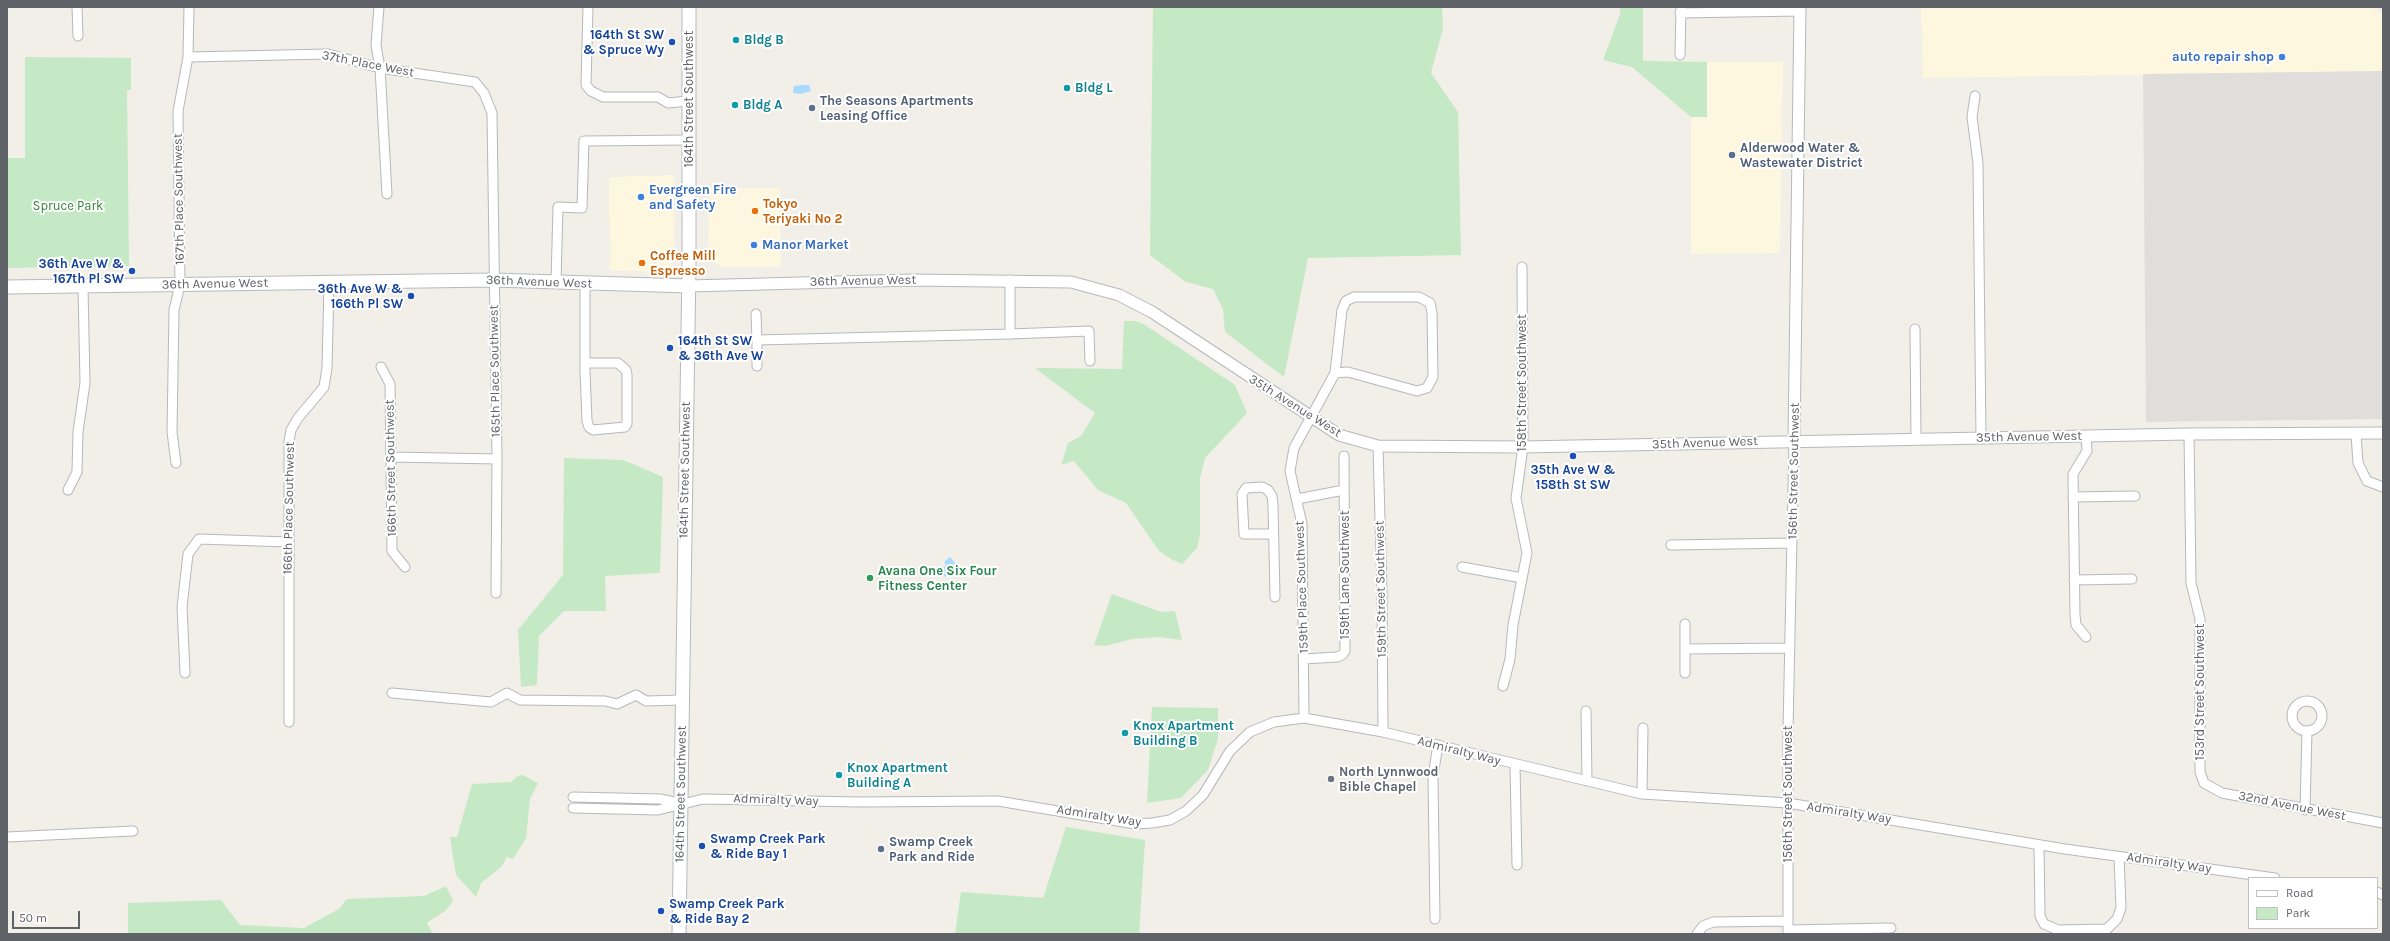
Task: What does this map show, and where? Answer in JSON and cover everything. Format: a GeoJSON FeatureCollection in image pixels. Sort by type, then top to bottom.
{"type":"FeatureCollection","features":[{"type":"Feature","properties":{"kind":"main road","name":"164th Street Southwest"},"geometry":{"type":"LineString","coordinates":[[679,934],[689,286],[689,7]]}},
{"type":"Feature","properties":{"kind":"main road","name":"36th Avenue West"},"geometry":{"type":"LineString","coordinates":[[7,287],[493,280],[689,286]]}},
{"type":"Feature","properties":{"kind":"street"},"geometry":{"type":"LineString","coordinates":[[78,7],[78,36]]}},
{"type":"Feature","properties":{"kind":"street","name":"167th Place Southwest"},"geometry":{"type":"LineString","coordinates":[[176,463],[172,432],[174,310],[180,285],[178,111],[188,57],[189,7]]}},
{"type":"Feature","properties":{"kind":"street"},"geometry":{"type":"LineString","coordinates":[[379,7],[376,45],[380,68],[387,194]]}},
{"type":"Feature","properties":{"kind":"street"},"geometry":{"type":"LineString","coordinates":[[588,7],[586,85],[591,92],[602,97],[658,97],[668,103],[688,101]]}},
{"type":"Feature","properties":{"kind":"street"},"geometry":{"type":"LineString","coordinates":[[1680,54],[1680,10],[1800,9]]}},
{"type":"Feature","properties":{"kind":"street","name":"156th Street Southwest"},"geometry":{"type":"LineString","coordinates":[[1788,928],[1790,648],[1800,9]]}},
{"type":"Feature","properties":{"kind":"street","name":"37th Place West"},"geometry":{"type":"LineString","coordinates":[[188,57],[328,54],[380,68],[475,82]]}},
{"type":"Feature","properties":{"kind":"street","name":"165th Place Southwest"},"geometry":{"type":"LineString","coordinates":[[475,82],[484,93],[492,113],[493,280],[497,458],[496,593]]}},
{"type":"Feature","properties":{"kind":"street"},"geometry":{"type":"LineString","coordinates":[[1975,96],[1972,117],[1978,163],[1981,438]]}},
{"type":"Feature","properties":{"kind":"street"},"geometry":{"type":"LineString","coordinates":[[556,282],[558,207],[582,208],[584,141],[689,140]]}},
{"type":"Feature","properties":{"kind":"street","name":"158th Street Southwest"},"geometry":{"type":"LineString","coordinates":[[1503,686],[1510,659],[1526,553],[1516,498],[1523,448],[1522,267]]}},
{"type":"Feature","properties":{"kind":"street"},"geometry":{"type":"LineString","coordinates":[[1010,280],[1010,334]]}},
{"type":"Feature","properties":{"kind":"street","name":"36th Avenue West"},"geometry":{"type":"LineString","coordinates":[[689,286],[826,282],[1010,280],[1071,282]]}},
{"type":"Feature","properties":{"kind":"street","name":"166th Place Southwest"},"geometry":{"type":"LineString","coordinates":[[289,722],[289,441],[291,430],[298,418],[324,386],[327,368],[329,282]]}},
{"type":"Feature","properties":{"kind":"street","name":"35th Avenue West"},"geometry":{"type":"LineString","coordinates":[[1071,282],[1119,294],[1152,312],[1339,436],[1378,446],[1523,448],[1794,440],[2189,434],[2383,433]]}},
{"type":"Feature","properties":{"kind":"street"},"geometry":{"type":"LineString","coordinates":[[586,283],[586,363],[586,413],[589,427],[593,430],[625,427],[627,424],[626,370],[618,363],[586,363]]}},
{"type":"Feature","properties":{"kind":"street"},"geometry":{"type":"LineString","coordinates":[[68,490],[77,472],[78,432],[85,383],[83,287]]}},
{"type":"Feature","properties":{"kind":"street","name":"159th Place Southwest"},"geometry":{"type":"LineString","coordinates":[[1304,718],[1302,524],[1290,471],[1294,448],[1312,418],[1335,373],[1342,310],[1346,301],[1354,297],[1419,297],[1430,303],[1432,312],[1433,377],[1427,388],[1417,391],[1348,372],[1335,373]]}},
{"type":"Feature","properties":{"kind":"street"},"geometry":{"type":"LineString","coordinates":[[756,314],[757,366]]}},
{"type":"Feature","properties":{"kind":"street"},"geometry":{"type":"LineString","coordinates":[[1915,329],[1916,439]]}},
{"type":"Feature","properties":{"kind":"street"},"geometry":{"type":"LineString","coordinates":[[757,340],[1089,332],[1090,361]]}},
{"type":"Feature","properties":{"kind":"street","name":"166th Street Southwest"},"geometry":{"type":"LineString","coordinates":[[381,367],[390,384],[392,551],[405,567]]}},
{"type":"Feature","properties":{"kind":"street","name":"153rd Street Southwest"},"geometry":{"type":"LineString","coordinates":[[2189,434],[2191,583],[2200,619],[2200,772],[2204,783]]}},
{"type":"Feature","properties":{"kind":"street"},"geometry":{"type":"LineString","coordinates":[[2356,434],[2358,463],[2367,481],[2383,487]]}},
{"type":"Feature","properties":{"kind":"street"},"geometry":{"type":"LineString","coordinates":[[2086,436],[2087,451],[2073,474],[2076,625],[2086,637]]}},
{"type":"Feature","properties":{"kind":"street","name":"159th Street Southwest"},"geometry":{"type":"LineString","coordinates":[[1378,446],[1382,592],[1383,732]]}},
{"type":"Feature","properties":{"kind":"street","name":"159th Lane Southwest"},"geometry":{"type":"LineString","coordinates":[[1304,659],[1337,657],[1342,655],[1345,651],[1344,456]]}},
{"type":"Feature","properties":{"kind":"street"},"geometry":{"type":"LineString","coordinates":[[391,457],[497,458]]}},
{"type":"Feature","properties":{"kind":"street"},"geometry":{"type":"LineString","coordinates":[[1273,534],[1244,534],[1242,494],[1246,488],[1258,486],[1268,490],[1272,501],[1275,596]]}},
{"type":"Feature","properties":{"kind":"street"},"geometry":{"type":"LineString","coordinates":[[1297,499],[1344,490]]}},
{"type":"Feature","properties":{"kind":"street"},"geometry":{"type":"LineString","coordinates":[[2073,497],[2135,496]]}},
{"type":"Feature","properties":{"kind":"street"},"geometry":{"type":"LineString","coordinates":[[184,673],[182,607],[188,554],[198,539],[288,542]]}},
{"type":"Feature","properties":{"kind":"street"},"geometry":{"type":"LineString","coordinates":[[1671,545],[1792,543]]}},
{"type":"Feature","properties":{"kind":"street"},"geometry":{"type":"LineString","coordinates":[[1462,567],[1522,578]]}},
{"type":"Feature","properties":{"kind":"street"},"geometry":{"type":"LineString","coordinates":[[2074,580],[2132,578]]}},
{"type":"Feature","properties":{"kind":"street"},"geometry":{"type":"LineString","coordinates":[[1685,673],[1686,624]]}},
{"type":"Feature","properties":{"kind":"street"},"geometry":{"type":"LineString","coordinates":[[1686,649],[1790,648]]}},
{"type":"Feature","properties":{"kind":"street"},"geometry":{"type":"LineString","coordinates":[[392,692],[491,702],[507,693],[520,700],[605,700],[617,704],[636,695],[646,700],[682,700]]}},
{"type":"Feature","properties":{"kind":"street"},"geometry":{"type":"LineString","coordinates":[[1586,711],[1587,781]]}},
{"type":"Feature","properties":{"kind":"street","name":"Admiralty Way"},"geometry":{"type":"LineString","coordinates":[[573,808],[658,810],[703,799],[859,802],[998,801],[1135,824],[1152,823],[1170,820],[1186,811],[1203,795],[1230,751],[1250,732],[1274,722],[1304,718],[1383,732],[1515,765],[1642,794],[1788,803],[2039,845],[2268,877]]}},
{"type":"Feature","properties":{"kind":"street"},"geometry":{"type":"LineString","coordinates":[[1642,794],[1643,728]]}},
{"type":"Feature","properties":{"kind":"street"},"geometry":{"type":"LineString","coordinates":[[2306,810],[2307,731]]}},
{"type":"Feature","properties":{"kind":"street"},"geometry":{"type":"LineString","coordinates":[[1435,919],[1433,776],[1438,745]]}},
{"type":"Feature","properties":{"kind":"street"},"geometry":{"type":"LineString","coordinates":[[1515,765],[1517,865]]}},
{"type":"Feature","properties":{"kind":"street","name":"32nd Avenue West"},"geometry":{"type":"LineString","coordinates":[[2204,783],[2222,793],[2306,810],[2383,823]]}},
{"type":"Feature","properties":{"kind":"street"},"geometry":{"type":"LineString","coordinates":[[573,797],[660,798],[681,804]]}},
{"type":"Feature","properties":{"kind":"street"},"geometry":{"type":"LineString","coordinates":[[7,837],[133,831]]}},
{"type":"Feature","properties":{"kind":"street"},"geometry":{"type":"LineString","coordinates":[[2039,845],[2040,916],[2044,924],[2058,930],[2107,929],[2117,919],[2121,908],[2119,857]]}},
{"type":"Feature","properties":{"kind":"street"},"geometry":{"type":"LineString","coordinates":[[1697,934],[1703,926],[1713,922],[1788,928],[1891,928]]}},
{"type":"Feature","properties":{"kind":"shaded area"},"geometry":{"type":"Polygon","coordinates":[[[1921,7],[2372,7],[2383,14],[2383,71],[1923,78],[1921,7]]]}},
{"type":"Feature","properties":{"kind":"shaded area"},"geometry":{"type":"Polygon","coordinates":[[[1707,62],[1783,62],[1780,253],[1691,254],[1691,117],[1707,116],[1707,62]]]}},
{"type":"Feature","properties":{"kind":"shaded area"},"geometry":{"type":"Polygon","coordinates":[[[2383,71],[2383,419],[2146,422],[2143,74],[2383,71]]]}},
{"type":"Feature","properties":{"kind":"shaded area"},"geometry":{"type":"Polygon","coordinates":[[[674,175],[674,259],[670,266],[660,272],[610,270],[609,177],[674,175]]]}},
{"type":"Feature","properties":{"kind":"shaded area"},"geometry":{"type":"Polygon","coordinates":[[[710,188],[780,188],[781,267],[721,267],[708,256],[710,188]]]}},
{"type":"Feature","properties":{"kind":"green space"},"geometry":{"type":"Polygon","coordinates":[[[1153,7],[1442,7],[1443,28],[1431,73],[1458,112],[1461,255],[1308,258],[1284,377],[1225,332],[1223,309],[1213,289],[1186,282],[1150,255],[1153,7]]]}},
{"type":"Feature","properties":{"kind":"green space"},"geometry":{"type":"Polygon","coordinates":[[[1620,7],[1643,7],[1643,61],[1707,62],[1707,117],[1691,117],[1632,67],[1603,60],[1620,14],[1620,7]]]}},
{"type":"Feature","properties":{"kind":"green space","name":"Spruce Park"},"geometry":{"type":"Polygon","coordinates":[[[25,57],[131,58],[131,90],[127,90],[129,266],[7,268],[7,158],[25,158],[25,57]]]}},
{"type":"Feature","properties":{"kind":"green space"},"geometry":{"type":"Polygon","coordinates":[[[1124,321],[1136,321],[1145,325],[1235,385],[1247,413],[1205,458],[1200,478],[1200,535],[1197,548],[1182,564],[1159,551],[1126,503],[1098,490],[1074,461],[1061,465],[1068,443],[1081,436],[1095,413],[1035,368],[1122,369],[1124,321]]]}},
{"type":"Feature","properties":{"kind":"green space"},"geometry":{"type":"Polygon","coordinates":[[[564,458],[623,460],[663,477],[660,573],[605,576],[606,611],[564,611],[539,636],[537,685],[521,687],[518,630],[563,575],[564,458]]]}},
{"type":"Feature","properties":{"kind":"green space"},"geometry":{"type":"Polygon","coordinates":[[[1112,594],[1161,612],[1175,611],[1182,640],[1159,637],[1132,639],[1105,646],[1094,645],[1112,594]]]}},
{"type":"Feature","properties":{"kind":"green space"},"geometry":{"type":"Polygon","coordinates":[[[1152,707],[1218,708],[1218,739],[1208,770],[1181,798],[1147,803],[1152,707]]]}},
{"type":"Feature","properties":{"kind":"green space"},"geometry":{"type":"Polygon","coordinates":[[[523,775],[538,783],[530,799],[526,838],[513,859],[507,857],[501,867],[481,883],[476,897],[456,875],[450,837],[457,837],[472,784],[511,782],[518,776],[523,775]]]}},
{"type":"Feature","properties":{"kind":"green space"},"geometry":{"type":"Polygon","coordinates":[[[1066,827],[1145,840],[1139,934],[955,934],[961,892],[1043,898],[1066,827]]]}},
{"type":"Feature","properties":{"kind":"green space"},"geometry":{"type":"Polygon","coordinates":[[[446,886],[453,901],[446,910],[427,923],[433,934],[128,934],[128,903],[221,900],[240,925],[304,928],[339,909],[347,899],[424,896],[446,886]]]}},
{"type":"Feature","properties":{"kind":"water"},"geometry":{"type":"Polygon","coordinates":[[[809,85],[811,91],[801,94],[793,93],[794,86],[809,85]]]}},
{"type":"Feature","properties":{"kind":"water"},"geometry":{"type":"Polygon","coordinates":[[[950,557],[958,566],[945,577],[939,571],[946,565],[944,562],[950,557]]]}},
{"type":"Feature","properties":{"kind":"place","name":"Bldg B"},"geometry":{"type":"Point","coordinates":[736,40]}},
{"type":"Feature","properties":{"kind":"place","name":"164th St SW & Spruce Wy"},"geometry":{"type":"Point","coordinates":[672,42]}},
{"type":"Feature","properties":{"kind":"place","name":"auto repair shop"},"geometry":{"type":"Point","coordinates":[2282,57]}},
{"type":"Feature","properties":{"kind":"place","name":"Bldg L"},"geometry":{"type":"Point","coordinates":[1067,88]}},
{"type":"Feature","properties":{"kind":"place","name":"Bldg A"},"geometry":{"type":"Point","coordinates":[735,105]}},
{"type":"Feature","properties":{"kind":"place","name":"The Seasons Apartments Leasing Office"},"geometry":{"type":"Point","coordinates":[812,108]}},
{"type":"Feature","properties":{"kind":"place","name":"Alderwood Water & Wastewater District"},"geometry":{"type":"Point","coordinates":[1732,155]}},
{"type":"Feature","properties":{"kind":"place","name":"Evergreen Fire and Safety"},"geometry":{"type":"Point","coordinates":[641,197]}},
{"type":"Feature","properties":{"kind":"place","name":"Tokyo Teriyaki No 2"},"geometry":{"type":"Point","coordinates":[755,211]}},
{"type":"Feature","properties":{"kind":"place","name":"Manor Market"},"geometry":{"type":"Point","coordinates":[754,245]}},
{"type":"Feature","properties":{"kind":"place","name":"Coffee Mill Espresso"},"geometry":{"type":"Point","coordinates":[642,263]}},
{"type":"Feature","properties":{"kind":"place","name":"36th Ave W & 167th Pl SW"},"geometry":{"type":"Point","coordinates":[132,271]}},
{"type":"Feature","properties":{"kind":"place","name":"36th Ave W & 166th Pl SW"},"geometry":{"type":"Point","coordinates":[411,296]}},
{"type":"Feature","properties":{"kind":"place","name":"164th St SW & 36th Ave W"},"geometry":{"type":"Point","coordinates":[670,348]}},
{"type":"Feature","properties":{"kind":"place","name":"35th Ave W & 158th St SW"},"geometry":{"type":"Point","coordinates":[1573,456]}},
{"type":"Feature","properties":{"kind":"place","name":"Avana One Six Four Fitness Center"},"geometry":{"type":"Point","coordinates":[870,578]}},
{"type":"Feature","properties":{"kind":"place","name":"Knox Apartment Building B"},"geometry":{"type":"Point","coordinates":[1125,733]}},
{"type":"Feature","properties":{"kind":"place","name":"Knox Apartment Building A"},"geometry":{"type":"Point","coordinates":[839,775]}},
{"type":"Feature","properties":{"kind":"place","name":"North Lynnwood Bible Chapel"},"geometry":{"type":"Point","coordinates":[1331,779]}},
{"type":"Feature","properties":{"kind":"place","name":"Swamp Creek Park & Ride Bay 1"},"geometry":{"type":"Point","coordinates":[702,846]}},
{"type":"Feature","properties":{"kind":"place","name":"Swamp Creek Park and Ride"},"geometry":{"type":"Point","coordinates":[881,849]}},
{"type":"Feature","properties":{"kind":"place","name":"Swamp Creek Park & Ride Bay 2"},"geometry":{"type":"Point","coordinates":[661,911]}}]}
